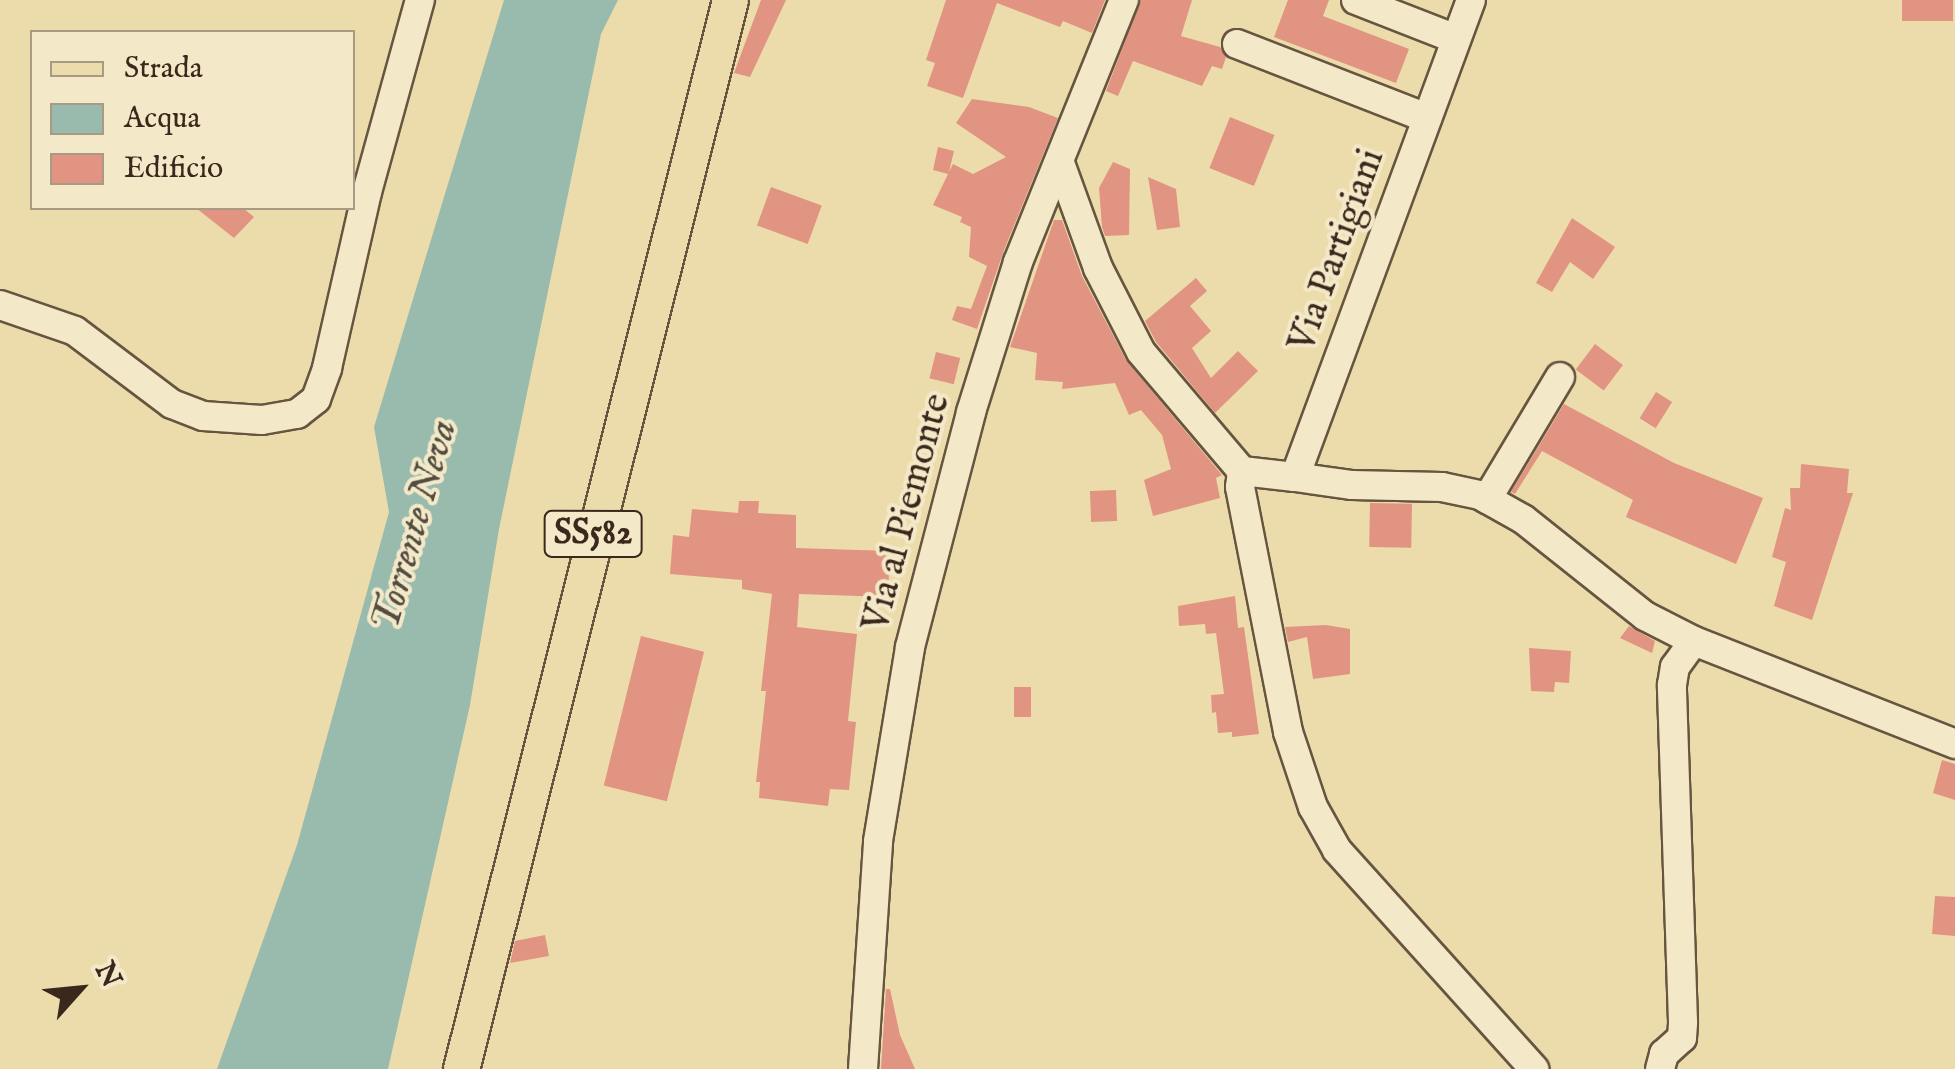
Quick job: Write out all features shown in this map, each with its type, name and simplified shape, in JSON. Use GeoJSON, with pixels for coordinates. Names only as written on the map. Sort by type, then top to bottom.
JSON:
{"type":"FeatureCollection","features":[{"type":"Feature","properties":{"kind":"main road","name":"SS582"},"geometry":{"type":"LineString","coordinates":[[462,1069],[730,0]]}},
{"type":"Feature","properties":{"kind":"street"},"geometry":{"type":"LineString","coordinates":[[0,305],[75,331],[172,404],[187,410],[230,420],[297,414],[316,399],[327,368],[367,192],[420,0]]}},
{"type":"Feature","properties":{"kind":"street","name":"Via al Piemonte"},"geometry":{"type":"LineString","coordinates":[[863,1069],[878,841],[910,647],[971,412],[1018,262],[1124,0]]}},
{"type":"Feature","properties":{"kind":"street"},"geometry":{"type":"LineString","coordinates":[[1356,0],[1456,39]]}},
{"type":"Feature","properties":{"kind":"street","name":"Via Partigiani"},"geometry":{"type":"LineString","coordinates":[[1295,477],[1471,0]]}},
{"type":"Feature","properties":{"kind":"street"},"geometry":{"type":"LineString","coordinates":[[1237,44],[1427,118]]}},
{"type":"Feature","properties":{"kind":"street"},"geometry":{"type":"LineString","coordinates":[[1060,164],[1098,268],[1141,352],[1242,471],[1352,485],[1442,487],[1486,498],[1522,519],[1645,616],[1694,640],[1955,744]]}},
{"type":"Feature","properties":{"kind":"street"},"geometry":{"type":"LineString","coordinates":[[1486,498],[1560,377]]}},
{"type":"Feature","properties":{"kind":"street"},"geometry":{"type":"LineString","coordinates":[[1242,471],[1240,488],[1288,732],[1313,807],[1336,850],[1534,1069]]}},
{"type":"Feature","properties":{"kind":"street"},"geometry":{"type":"LineString","coordinates":[[1660,1069],[1664,1054],[1682,1038],[1672,685],[1676,666],[1694,640]]}},
{"type":"Feature","properties":{"kind":"water","name":"Torrente Neva"},"geometry":{"type":"Polygon","coordinates":[[[504,0],[618,0],[601,34],[499,529],[470,705],[388,1069],[217,1069],[297,845],[389,512],[374,427],[504,0]]]}},
{"type":"Feature","properties":{"kind":"building"},"geometry":{"type":"Polygon","coordinates":[[[761,0],[786,0],[750,77],[734,73],[761,0]]]}},
{"type":"Feature","properties":{"kind":"building"},"geometry":{"type":"Polygon","coordinates":[[[946,0],[1105,0],[1092,33],[1063,21],[1060,27],[997,3],[963,98],[927,86],[935,63],[926,60],[946,0]]]}},
{"type":"Feature","properties":{"kind":"building"},"geometry":{"type":"Polygon","coordinates":[[[1141,0],[1192,0],[1181,36],[1220,47],[1226,57],[1222,69],[1212,66],[1202,86],[1133,61],[1118,96],[1106,91],[1141,0]]]}},
{"type":"Feature","properties":{"kind":"building"},"geometry":{"type":"Polygon","coordinates":[[[1288,0],[1329,0],[1323,16],[1409,49],[1396,83],[1274,37],[1288,0]]]}},
{"type":"Feature","properties":{"kind":"building"},"geometry":{"type":"Polygon","coordinates":[[[1902,0],[1953,0],[1953,21],[1902,21],[1902,0]]]}},
{"type":"Feature","properties":{"kind":"building"},"geometry":{"type":"Polygon","coordinates":[[[972,99],[1029,107],[1058,118],[1004,250],[977,329],[952,320],[957,306],[971,309],[987,266],[969,257],[971,227],[960,222],[962,217],[933,205],[948,174],[933,170],[938,147],[954,151],[949,172],[953,164],[973,174],[1006,157],[956,123],[972,99]]]}},
{"type":"Feature","properties":{"kind":"building"},"geometry":{"type":"Polygon","coordinates":[[[1230,117],[1275,135],[1254,186],[1209,168],[1230,117]]]}},
{"type":"Feature","properties":{"kind":"building"},"geometry":{"type":"Polygon","coordinates":[[[1113,162],[1130,169],[1129,235],[1105,236],[1102,227],[1099,188],[1113,162]]]}},
{"type":"Feature","properties":{"kind":"building"},"geometry":{"type":"Polygon","coordinates":[[[1148,177],[1176,189],[1180,227],[1157,230],[1148,177]]]}},
{"type":"Feature","properties":{"kind":"building"},"geometry":{"type":"Polygon","coordinates":[[[771,187],[822,205],[808,244],[757,226],[771,187]]]}},
{"type":"Feature","properties":{"kind":"building"},"geometry":{"type":"Polygon","coordinates":[[[199,210],[245,210],[254,217],[234,238],[199,210]]]}},
{"type":"Feature","properties":{"kind":"building"},"geometry":{"type":"Polygon","coordinates":[[[1572,218],[1615,247],[1593,279],[1570,262],[1552,292],[1536,283],[1572,218]]]}},
{"type":"Feature","properties":{"kind":"building"},"geometry":{"type":"Polygon","coordinates":[[[1054,220],[1062,220],[1082,276],[1126,360],[1222,475],[1216,478],[1220,498],[1153,516],[1144,480],[1171,469],[1162,435],[1141,410],[1129,415],[1115,383],[1062,389],[1063,382],[1035,380],[1037,353],[1010,347],[1054,220]]]}},
{"type":"Feature","properties":{"kind":"building"},"geometry":{"type":"Polygon","coordinates":[[[1196,278],[1207,291],[1190,306],[1211,331],[1192,348],[1211,378],[1238,351],[1258,371],[1215,413],[1156,342],[1145,321],[1196,278]]]}},
{"type":"Feature","properties":{"kind":"building"},"geometry":{"type":"Polygon","coordinates":[[[1595,344],[1623,365],[1604,391],[1576,370],[1595,344]]]}},
{"type":"Feature","properties":{"kind":"building"},"geometry":{"type":"Polygon","coordinates":[[[936,352],[960,358],[954,384],[929,378],[936,352]]]}},
{"type":"Feature","properties":{"kind":"building"},"geometry":{"type":"Polygon","coordinates":[[[1656,392],[1672,402],[1656,428],[1640,418],[1656,392]]]}},
{"type":"Feature","properties":{"kind":"building"},"geometry":{"type":"Polygon","coordinates":[[[1564,404],[1674,463],[1763,498],[1736,564],[1626,517],[1633,500],[1542,451],[1515,494],[1511,492],[1564,404]]]}},
{"type":"Feature","properties":{"kind":"building"},"geometry":{"type":"Polygon","coordinates":[[[1801,464],[1849,469],[1847,493],[1853,493],[1812,620],[1774,606],[1786,562],[1772,557],[1785,508],[1791,510],[1790,488],[1800,488],[1801,464]]]}},
{"type":"Feature","properties":{"kind":"building"},"geometry":{"type":"Polygon","coordinates":[[[1116,490],[1117,521],[1091,522],[1090,491],[1116,490]]]}},
{"type":"Feature","properties":{"kind":"building"},"geometry":{"type":"Polygon","coordinates":[[[739,501],[759,501],[758,513],[796,515],[796,548],[890,551],[888,597],[799,594],[797,627],[857,634],[848,721],[856,722],[849,790],[830,789],[828,806],[759,798],[760,782],[756,782],[766,691],[761,691],[772,594],[742,589],[742,580],[670,574],[673,535],[689,537],[692,509],[738,513],[739,501]]]}},
{"type":"Feature","properties":{"kind":"building"},"geometry":{"type":"Polygon","coordinates":[[[1370,503],[1412,504],[1411,548],[1369,547],[1370,503]]]}},
{"type":"Feature","properties":{"kind":"building"},"geometry":{"type":"Polygon","coordinates":[[[1235,596],[1238,628],[1244,627],[1259,734],[1232,737],[1232,732],[1218,733],[1216,712],[1212,713],[1211,695],[1224,694],[1216,633],[1206,634],[1205,624],[1179,626],[1178,606],[1235,596]]]}},
{"type":"Feature","properties":{"kind":"building"},"geometry":{"type":"Polygon","coordinates":[[[1326,625],[1350,629],[1350,674],[1313,679],[1307,637],[1288,642],[1285,627],[1326,625]]]}},
{"type":"Feature","properties":{"kind":"building"},"geometry":{"type":"Polygon","coordinates":[[[1629,626],[1655,641],[1652,653],[1620,638],[1629,626]]]}},
{"type":"Feature","properties":{"kind":"building"},"geometry":{"type":"Polygon","coordinates":[[[641,636],[704,652],[667,801],[604,785],[641,636]]]}},
{"type":"Feature","properties":{"kind":"building"},"geometry":{"type":"Polygon","coordinates":[[[1529,648],[1571,651],[1569,683],[1555,682],[1554,692],[1531,691],[1529,648]]]}},
{"type":"Feature","properties":{"kind":"building"},"geometry":{"type":"Polygon","coordinates":[[[1014,687],[1031,687],[1031,717],[1014,717],[1014,687]]]}},
{"type":"Feature","properties":{"kind":"building"},"geometry":{"type":"Polygon","coordinates":[[[1942,760],[1955,764],[1955,800],[1933,793],[1942,760]]]}},
{"type":"Feature","properties":{"kind":"building"},"geometry":{"type":"Polygon","coordinates":[[[1935,896],[1955,897],[1955,936],[1932,934],[1935,896]]]}},
{"type":"Feature","properties":{"kind":"building"},"geometry":{"type":"Polygon","coordinates":[[[545,935],[549,956],[510,963],[515,941],[545,935]]]}},
{"type":"Feature","properties":{"kind":"building"},"geometry":{"type":"Polygon","coordinates":[[[886,989],[890,989],[900,1035],[915,1069],[881,1069],[886,989]]]}}]}
